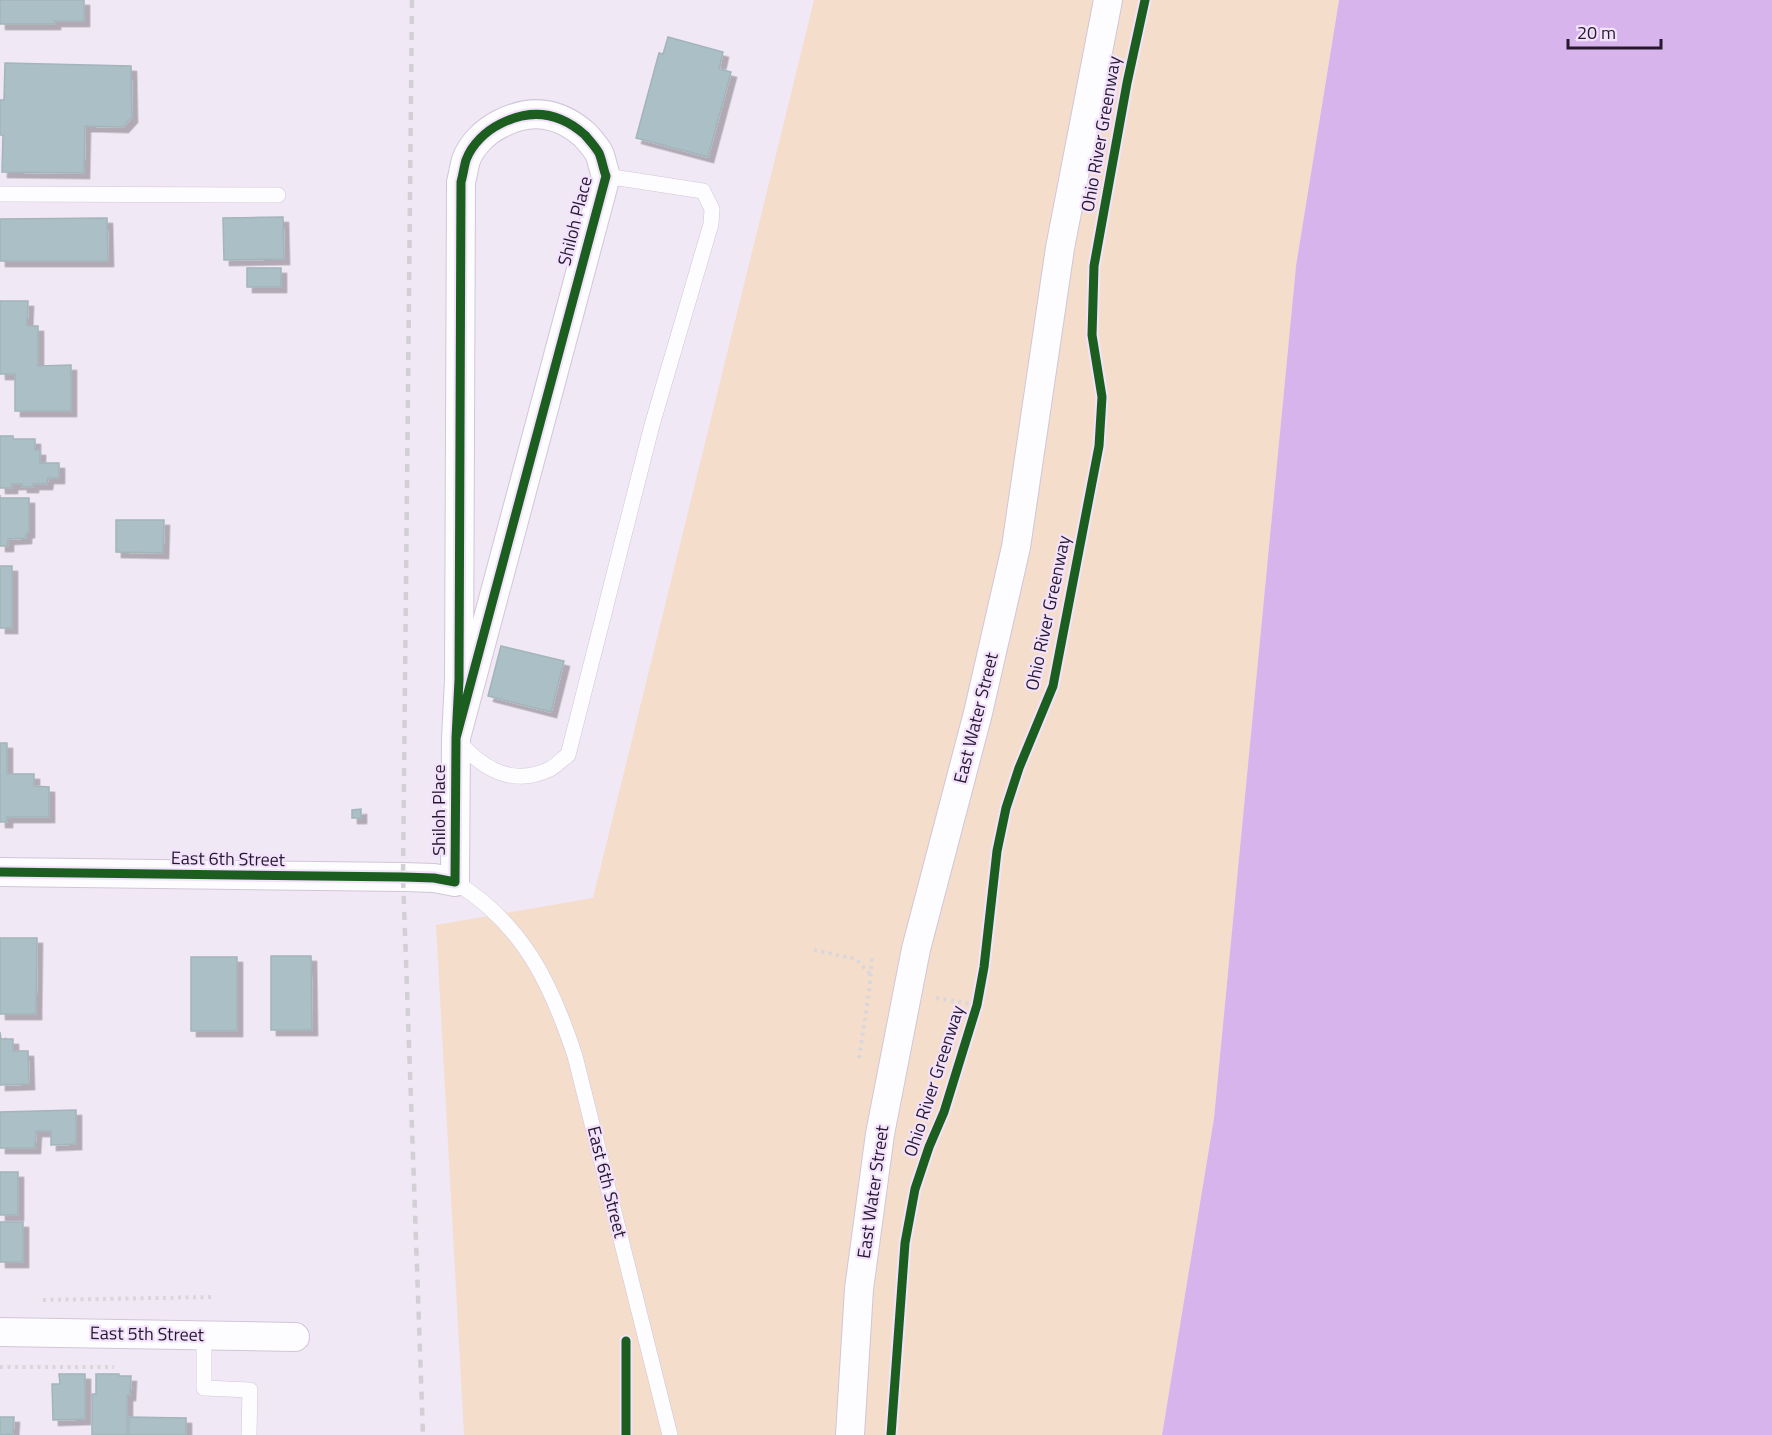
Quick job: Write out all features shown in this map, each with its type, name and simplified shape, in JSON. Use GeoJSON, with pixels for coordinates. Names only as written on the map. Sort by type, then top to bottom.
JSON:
{"type":"FeatureCollection","features":[{"type":"Feature","properties":{"kind":"street","name":"East Water Street"},"geometry":{"type":"LineString","coordinates":[[850,1435],[859,1289],[880,1134],[916,949],[978,713],[1016,547],[1060,248],[1108,0]]}},
{"type":"Feature","properties":{"kind":"street","name":"Shiloh Place"},"geometry":{"type":"LineString","coordinates":[[455,882],[456,738],[459,680],[461,182],[466,159],[487,130],[515,116],[538,114],[553,116],[574,125],[592,142],[599,154],[606,176],[456,738]]}},
{"type":"Feature","properties":{"kind":"street","name":"East 6th Street"},"geometry":{"type":"LineString","coordinates":[[0,872],[403,877],[434,878],[455,882]]}},
{"type":"Feature","properties":{"kind":"street","name":"East 5th Street"},"geometry":{"type":"LineString","coordinates":[[0,1332],[295,1336]]}},
{"type":"Feature","properties":{"kind":"lane"},"geometry":{"type":"LineString","coordinates":[[456,738],[471,755],[488,767],[508,776],[530,776],[551,769],[568,755],[652,425],[711,224],[712,209],[703,191],[606,176]]}},
{"type":"Feature","properties":{"kind":"lane"},"geometry":{"type":"LineString","coordinates":[[0,194],[278,195]]}},
{"type":"Feature","properties":{"kind":"lane","name":"East 6th Street"},"geometry":{"type":"LineString","coordinates":[[455,882],[469,891],[522,942],[542,974],[564,1022],[575,1056],[670,1435]]}},
{"type":"Feature","properties":{"kind":"lane"},"geometry":{"type":"LineString","coordinates":[[204,1334],[204,1388],[250,1390],[249,1435]]}},
{"type":"Feature","properties":{"kind":"path"},"geometry":{"type":"LineString","coordinates":[[814,950],[856,959],[870,974]]}},
{"type":"Feature","properties":{"kind":"path"},"geometry":{"type":"LineString","coordinates":[[859,1058],[872,958]]}},
{"type":"Feature","properties":{"kind":"path"},"geometry":{"type":"LineString","coordinates":[[933,997],[978,1000]]}},
{"type":"Feature","properties":{"kind":"path"},"geometry":{"type":"LineString","coordinates":[[34,1300],[213,1297]]}},
{"type":"Feature","properties":{"kind":"shaded area"},"geometry":{"type":"Polygon","coordinates":[[[814,0],[1339,0],[1296,266],[1214,1118],[1162,1435],[464,1435],[436,925],[593,898],[814,0]]]}},
{"type":"Feature","properties":{"kind":"shaded area"},"geometry":{"type":"Polygon","coordinates":[[[1339,0],[1772,0],[1772,1435],[1162,1435],[1214,1118],[1296,266],[1339,0]]]}},
{"type":"Feature","properties":{"kind":"building"},"geometry":{"type":"Polygon","coordinates":[[[0,0],[84,0],[84,21],[55,21],[55,24],[0,24],[0,0]]]}},
{"type":"Feature","properties":{"kind":"building"},"geometry":{"type":"Polygon","coordinates":[[[668,37],[723,52],[719,69],[731,72],[708,157],[636,138],[659,53],[663,54],[668,37]]]}},
{"type":"Feature","properties":{"kind":"building"},"geometry":{"type":"Polygon","coordinates":[[[5,63],[131,66],[132,117],[123,127],[85,126],[84,173],[2,172],[3,135],[0,135],[0,100],[4,100],[5,63]]]}},
{"type":"Feature","properties":{"kind":"building"},"geometry":{"type":"Polygon","coordinates":[[[283,217],[284,259],[224,260],[223,218],[283,217]]]}},
{"type":"Feature","properties":{"kind":"building"},"geometry":{"type":"Polygon","coordinates":[[[107,218],[108,261],[0,261],[0,219],[107,218]]]}},
{"type":"Feature","properties":{"kind":"building"},"geometry":{"type":"Polygon","coordinates":[[[247,268],[281,268],[281,287],[247,287],[247,268]]]}},
{"type":"Feature","properties":{"kind":"building"},"geometry":{"type":"Polygon","coordinates":[[[0,301],[28,301],[27,326],[38,326],[38,366],[71,365],[71,411],[15,411],[15,374],[0,374],[0,301]]]}},
{"type":"Feature","properties":{"kind":"building"},"geometry":{"type":"Polygon","coordinates":[[[0,436],[13,436],[13,439],[35,439],[35,450],[40,450],[40,463],[59,463],[59,478],[48,478],[47,484],[33,484],[33,487],[12,484],[12,488],[0,488],[0,436]]]}},
{"type":"Feature","properties":{"kind":"building"},"geometry":{"type":"Polygon","coordinates":[[[0,498],[29,498],[29,532],[26,533],[26,538],[8,539],[8,546],[0,546],[0,498]]]}},
{"type":"Feature","properties":{"kind":"building"},"geometry":{"type":"Polygon","coordinates":[[[116,520],[164,520],[163,553],[116,552],[116,520]]]}},
{"type":"Feature","properties":{"kind":"building"},"geometry":{"type":"Polygon","coordinates":[[[0,566],[12,566],[12,628],[0,628],[0,566]]]}},
{"type":"Feature","properties":{"kind":"building"},"geometry":{"type":"Polygon","coordinates":[[[501,646],[564,661],[551,712],[488,696],[501,646]]]}},
{"type":"Feature","properties":{"kind":"building"},"geometry":{"type":"Polygon","coordinates":[[[0,743],[7,743],[7,774],[34,774],[34,786],[49,787],[49,817],[7,817],[7,822],[0,822],[0,743]]]}},
{"type":"Feature","properties":{"kind":"building"},"geometry":{"type":"Polygon","coordinates":[[[361,809],[361,818],[352,818],[352,810],[361,809]]]}},
{"type":"Feature","properties":{"kind":"building"},"geometry":{"type":"Polygon","coordinates":[[[0,938],[37,938],[36,1014],[0,1014],[0,938]]]}},
{"type":"Feature","properties":{"kind":"building"},"geometry":{"type":"Polygon","coordinates":[[[271,956],[311,956],[312,1030],[271,1030],[271,956]]]}},
{"type":"Feature","properties":{"kind":"building"},"geometry":{"type":"Polygon","coordinates":[[[191,957],[237,957],[237,1031],[191,1031],[191,957]]]}},
{"type":"Feature","properties":{"kind":"building"},"geometry":{"type":"Polygon","coordinates":[[[0,1032],[1,1039],[13,1039],[13,1051],[28,1051],[29,1084],[0,1085],[0,1032]]]}},
{"type":"Feature","properties":{"kind":"building"},"geometry":{"type":"Polygon","coordinates":[[[76,1110],[76,1144],[51,1145],[51,1131],[36,1131],[35,1148],[0,1148],[0,1112],[76,1110]]]}},
{"type":"Feature","properties":{"kind":"building"},"geometry":{"type":"Polygon","coordinates":[[[0,1172],[18,1172],[18,1215],[0,1215],[0,1172]]]}},
{"type":"Feature","properties":{"kind":"building"},"geometry":{"type":"Polygon","coordinates":[[[0,1222],[23,1222],[23,1262],[0,1262],[0,1222]]]}},
{"type":"Feature","properties":{"kind":"building"},"geometry":{"type":"Polygon","coordinates":[[[59,1374],[85,1374],[85,1419],[53,1420],[52,1384],[60,1384],[59,1374]]]}},
{"type":"Feature","properties":{"kind":"building"},"geometry":{"type":"Polygon","coordinates":[[[96,1374],[131,1376],[130,1395],[127,1395],[127,1435],[92,1435],[92,1394],[96,1394],[96,1374]]]}},
{"type":"Feature","properties":{"kind":"building"},"geometry":{"type":"Polygon","coordinates":[[[0,1417],[14,1417],[13,1434],[0,1435],[0,1417]]]}},
{"type":"Feature","properties":{"kind":"building"},"geometry":{"type":"Polygon","coordinates":[[[129,1417],[186,1418],[186,1435],[129,1435],[129,1417]]]}},
{"type":"Feature","properties":{"kind":"railway"},"geometry":{"type":"LineString","coordinates":[[412,0],[403,877],[423,1435]]}},
{"type":"Feature","properties":{"kind":"cycle path","name":"Ohio River Greenway"},"geometry":{"type":"LineString","coordinates":[[891,1435],[905,1243],[915,1189],[944,1112],[977,1005],[984,967],[997,851],[1006,808],[1019,768],[1053,686],[1099,446],[1102,397],[1092,335],[1094,266],[1127,83],[1145,0]]}},
{"type":"Feature","properties":{"kind":"cycle path"},"geometry":{"type":"LineString","coordinates":[[0,872],[403,877],[434,878],[455,882],[456,738],[459,680],[461,182],[466,160],[476,143],[485,134],[511,119],[534,114],[544,115],[565,121],[585,135],[599,153],[606,176],[456,738]]}},
{"type":"Feature","properties":{"kind":"cycle path"},"geometry":{"type":"LineString","coordinates":[[626,1341],[626,1435]]}}]}
